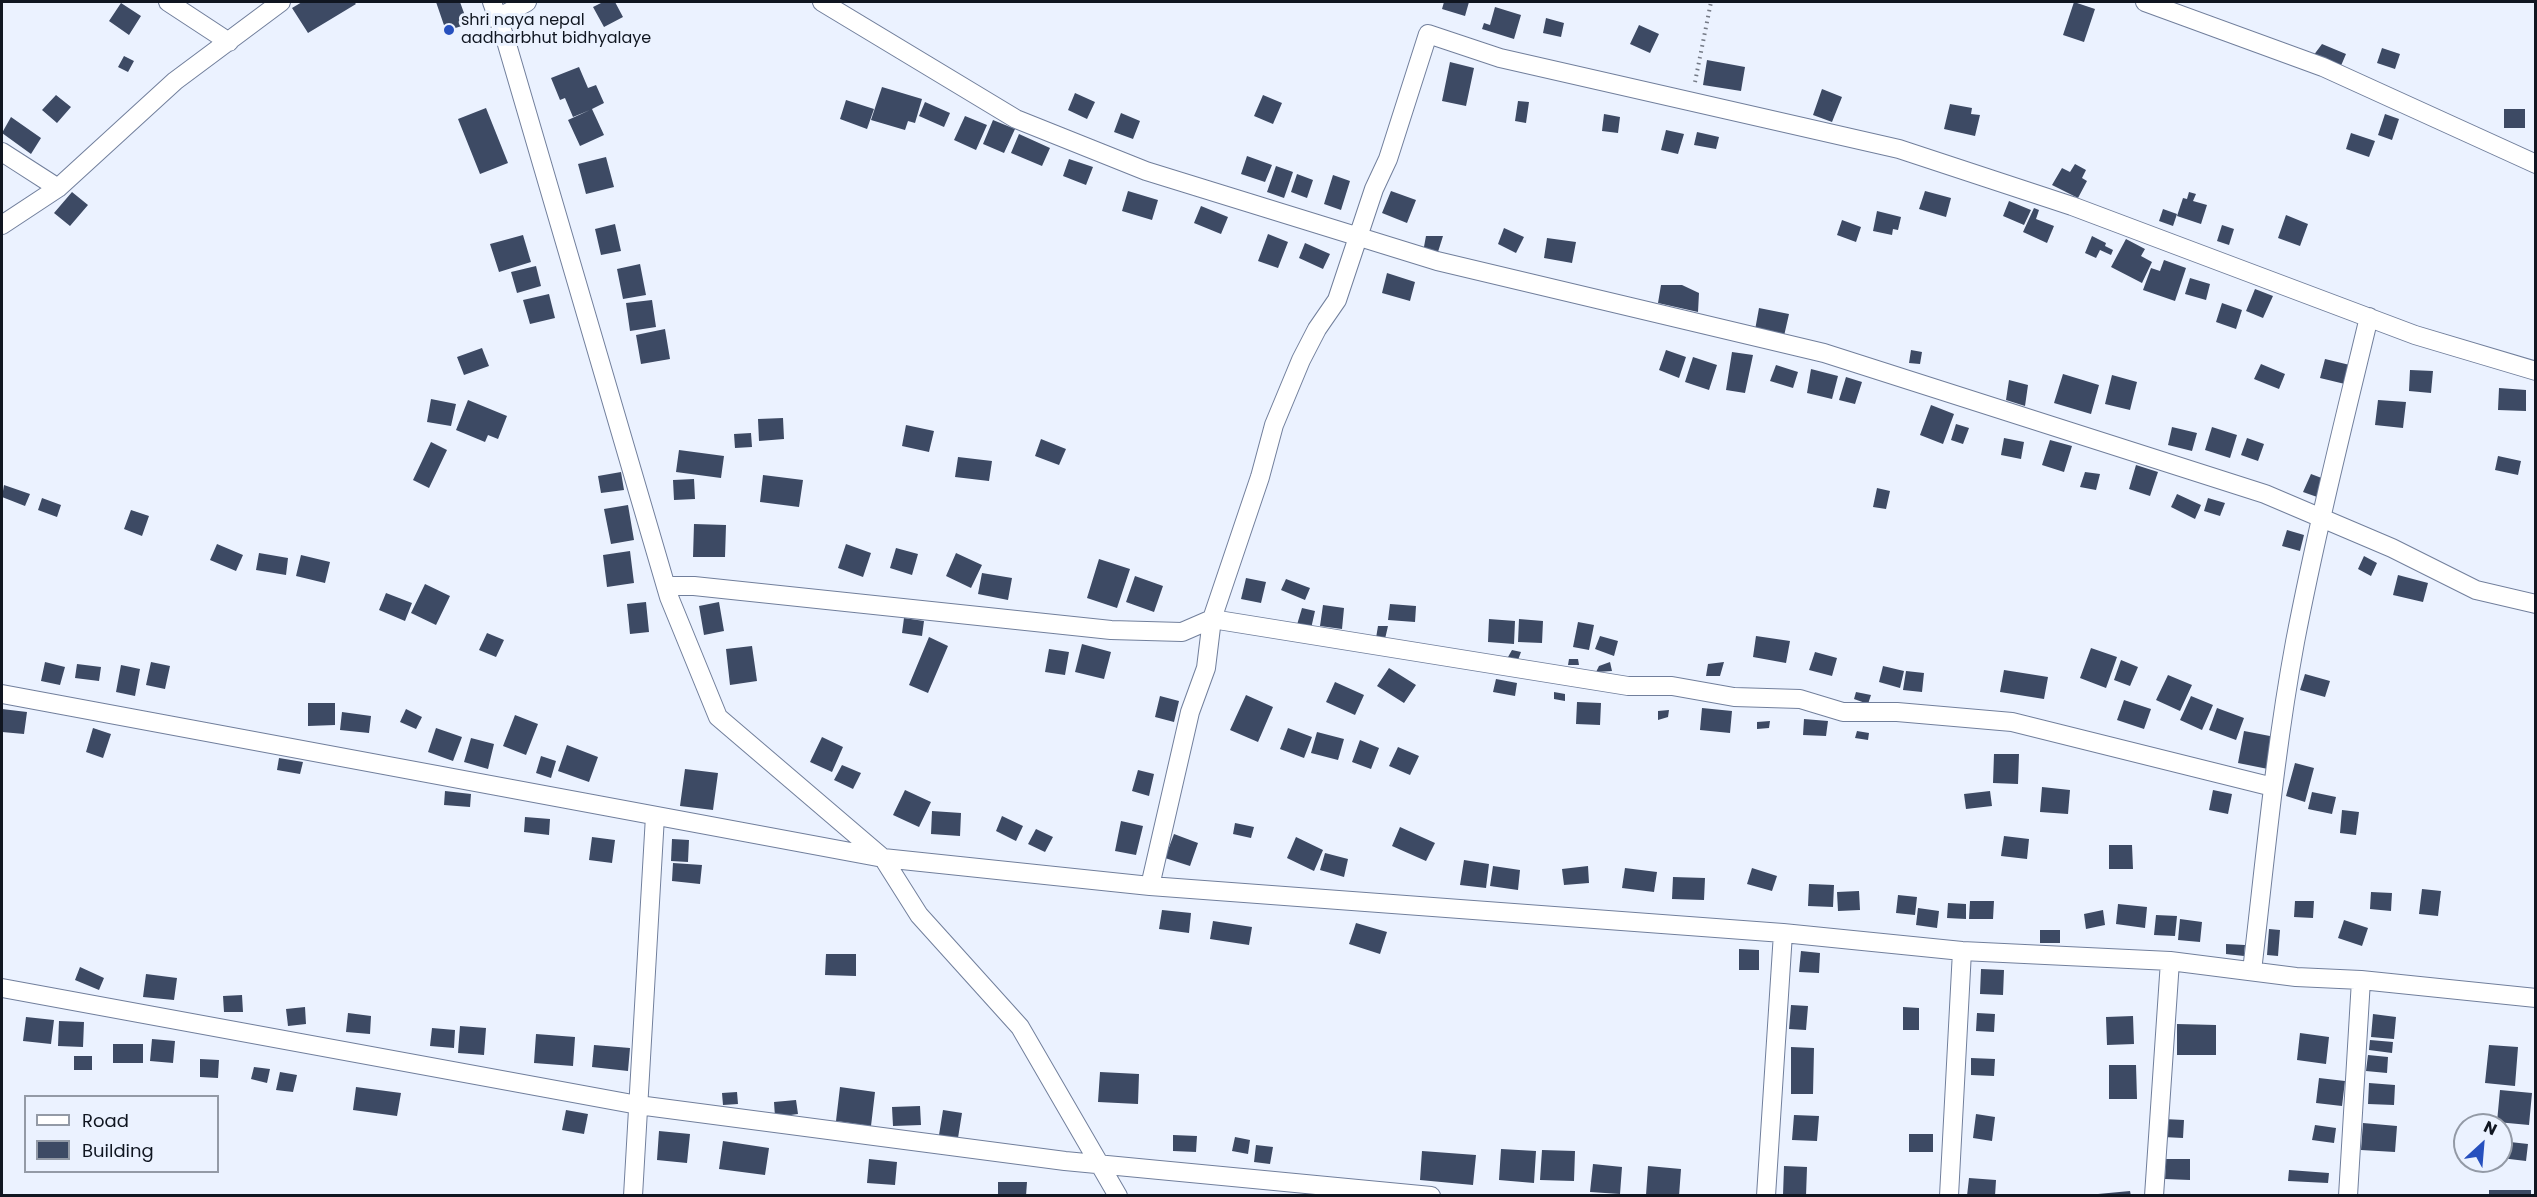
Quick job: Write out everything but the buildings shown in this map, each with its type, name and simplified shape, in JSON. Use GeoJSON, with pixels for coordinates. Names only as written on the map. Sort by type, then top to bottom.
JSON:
{"type":"FeatureCollection","features":[{"type":"Feature","properties":{"kind":"street"},"geometry":{"type":"LineString","coordinates":[[168,2],[229,42]]}},
{"type":"Feature","properties":{"kind":"street"},"geometry":{"type":"LineString","coordinates":[[2,225],[58,188],[175,81],[281,2]]}},
{"type":"Feature","properties":{"kind":"street"},"geometry":{"type":"LineString","coordinates":[[527,2],[495,10],[666,586],[718,717],[883,858],[919,915],[1020,1027],[1118,1196]]}},
{"type":"Feature","properties":{"kind":"street"},"geometry":{"type":"LineString","coordinates":[[822,2],[1016,119],[1146,171],[1437,261],[1824,353],[2265,494],[2392,548],[2476,590],[2535,603]]}},
{"type":"Feature","properties":{"kind":"street"},"geometry":{"type":"LineString","coordinates":[[2145,2],[2323,67],[2535,164]]}},
{"type":"Feature","properties":{"kind":"street"},"geometry":{"type":"LineString","coordinates":[[1150,886],[1190,712],[1206,668],[1212,620],[1260,477],[1274,425],[1301,360],[1317,329],[1337,300],[1374,189],[1388,159],[1428,34],[1500,58],[1691,104],[1899,149],[2072,206],[2368,317],[2535,371]]}},
{"type":"Feature","properties":{"kind":"street"},"geometry":{"type":"LineString","coordinates":[[2,152],[58,188]]}},
{"type":"Feature","properties":{"kind":"street"},"geometry":{"type":"LineString","coordinates":[[2252,971],[2273,787],[2295,643],[2321,518],[2368,317]]}},
{"type":"Feature","properties":{"kind":"street"},"geometry":{"type":"LineString","coordinates":[[666,586],[694,586],[1111,630],[1182,632],[1212,620],[1628,686],[1672,686],[1734,698],[1800,699],[1843,712],[1897,712],[2012,722],[2273,787]]}},
{"type":"Feature","properties":{"kind":"street"},"geometry":{"type":"LineString","coordinates":[[2,694],[883,858],[1150,886],[1783,933],[1962,951],[2170,961],[2535,998]]}},
{"type":"Feature","properties":{"kind":"street"},"geometry":{"type":"LineString","coordinates":[[633,1196],[655,816]]}},
{"type":"Feature","properties":{"kind":"street"},"geometry":{"type":"LineString","coordinates":[[1766,1196],[1783,933]]}},
{"type":"Feature","properties":{"kind":"street"},"geometry":{"type":"LineString","coordinates":[[1949,1196],[1962,951]]}},
{"type":"Feature","properties":{"kind":"street"},"geometry":{"type":"LineString","coordinates":[[2154,1196],[2170,961]]}},
{"type":"Feature","properties":{"kind":"street"},"geometry":{"type":"LineString","coordinates":[[2348,1196],[2361,980]]}},
{"type":"Feature","properties":{"kind":"street"},"geometry":{"type":"LineString","coordinates":[[2,988],[638,1105],[1102,1165],[1431,1196]]}},
{"type":"Feature","properties":{"kind":"path"},"geometry":{"type":"LineString","coordinates":[[1691,104],[1711,2]]}},
{"type":"Feature","properties":{"kind":"place","name":"shri naya nepal aadharbhut bidhyalaye"},"geometry":{"type":"Point","coordinates":[449,30]}}]}
